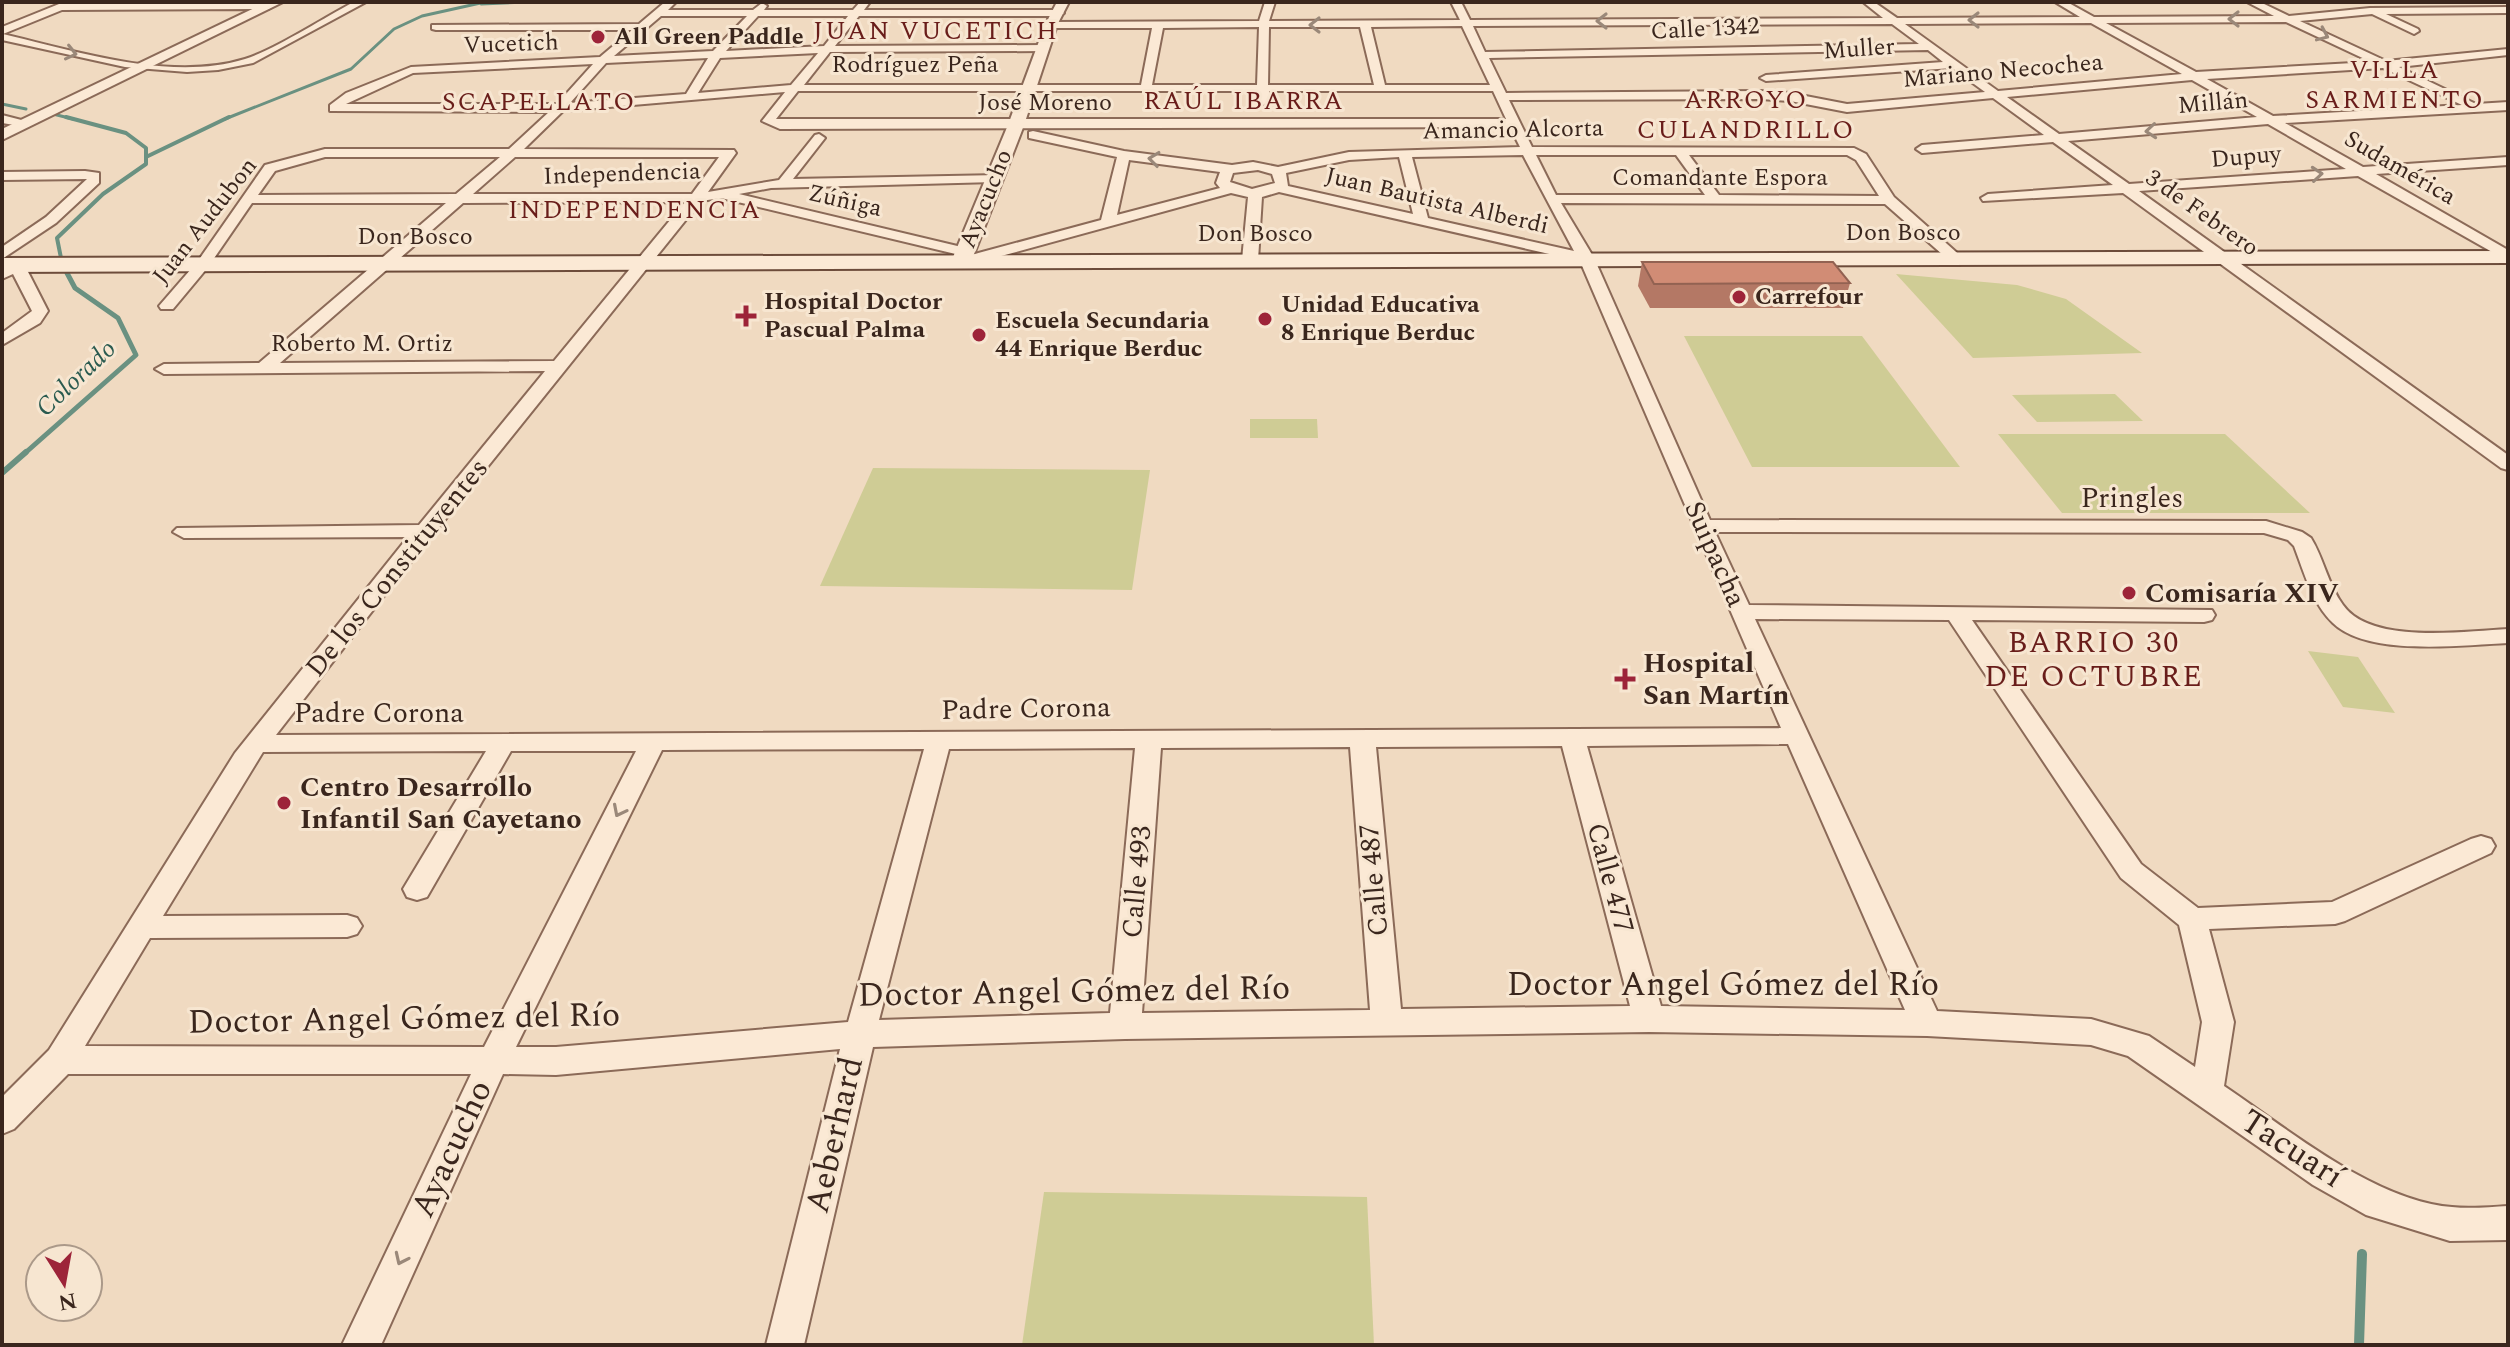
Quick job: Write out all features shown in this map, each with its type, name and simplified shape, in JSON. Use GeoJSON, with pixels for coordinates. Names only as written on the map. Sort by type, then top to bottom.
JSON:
{"type":"FeatureCollection","features":[{"type":"Feature","properties":{"kind":"main road","name":"Don Bosco"},"geometry":{"type":"LineString","coordinates":[[6,265],[963,257],[1250,260],[2508,257]]}},
{"type":"Feature","properties":{"kind":"street"},"geometry":{"type":"LineString","coordinates":[[2,31],[73,2]]}},
{"type":"Feature","properties":{"kind":"street"},"geometry":{"type":"LineString","coordinates":[[2,37],[141,68],[232,65],[249,61],[361,2]]}},
{"type":"Feature","properties":{"kind":"street"},"geometry":{"type":"LineString","coordinates":[[264,368],[512,153],[560,108],[601,62],[671,2]]}},
{"type":"Feature","properties":{"kind":"street"},"geometry":{"type":"LineString","coordinates":[[690,96],[716,55],[766,2]]}},
{"type":"Feature","properties":{"kind":"street"},"geometry":{"type":"LineString","coordinates":[[795,88],[865,2]]}},
{"type":"Feature","properties":{"kind":"street"},"geometry":{"type":"LineString","coordinates":[[1231,189],[1223,181],[1224,173],[1251,154],[1263,87],[1265,25],[1270,2]]}},
{"type":"Feature","properties":{"kind":"street","name":"Suipacha"},"geometry":{"type":"LineString","coordinates":[[1456,2],[1551,199],[1586,258],[1702,526],[1927,1023]]}},
{"type":"Feature","properties":{"kind":"street","name":"3 de Febrero"},"geometry":{"type":"LineString","coordinates":[[1868,2],[2508,464]]}},
{"type":"Feature","properties":{"kind":"street","name":"Sudamérica"},"geometry":{"type":"LineString","coordinates":[[2060,2],[2508,257]]}},
{"type":"Feature","properties":{"kind":"street"},"geometry":{"type":"LineString","coordinates":[[2252,2],[2497,117]]}},
{"type":"Feature","properties":{"kind":"street"},"geometry":{"type":"LineString","coordinates":[[60,7],[272,4]]}},
{"type":"Feature","properties":{"kind":"street"},"geometry":{"type":"LineString","coordinates":[[2,135],[272,4]]}},
{"type":"Feature","properties":{"kind":"street"},"geometry":{"type":"LineString","coordinates":[[658,13],[1057,13],[1158,25],[1265,25],[2287,19],[2370,11],[2508,10]]}},
{"type":"Feature","properties":{"kind":"street"},"geometry":{"type":"LineString","coordinates":[[2370,11],[2414,31]]}},
{"type":"Feature","properties":{"kind":"street","name":"Ayacucho"},"geometry":{"type":"LineString","coordinates":[[963,257],[1057,13]]}},
{"type":"Feature","properties":{"kind":"street"},"geometry":{"type":"LineString","coordinates":[[1365,24],[1380,87]]}},
{"type":"Feature","properties":{"kind":"street"},"geometry":{"type":"LineString","coordinates":[[1146,87],[1158,25]]}},
{"type":"Feature","properties":{"kind":"street"},"geometry":{"type":"LineString","coordinates":[[436,27],[642,27]]}},
{"type":"Feature","properties":{"kind":"street","name":"Calle 1342"},"geometry":{"type":"LineString","coordinates":[[1481,55],[1681,54],[1730,48],[1930,47]]}},
{"type":"Feature","properties":{"kind":"street","name":"Vucetich"},"geometry":{"type":"LineString","coordinates":[[334,108],[350,96],[411,70],[826,49],[1044,48]]}},
{"type":"Feature","properties":{"kind":"street","name":"Mariano Necochea"},"geometry":{"type":"LineString","coordinates":[[1499,92],[1760,95],[1790,97],[1847,108],[2194,76],[2388,65],[2508,52]]}},
{"type":"Feature","properties":{"kind":"street","name":"Muller"},"geometry":{"type":"LineString","coordinates":[[1766,78],[1956,64]]}},
{"type":"Feature","properties":{"kind":"street","name":"Rodríguez Peña"},"geometry":{"type":"LineString","coordinates":[[334,108],[560,108],[795,88],[1380,87],[1499,92]]}},
{"type":"Feature","properties":{"kind":"street","name":"José Moreno"},"geometry":{"type":"LineString","coordinates":[[795,88],[768,121],[780,125],[1514,123]]}},
{"type":"Feature","properties":{"kind":"street","name":"Millán"},"geometry":{"type":"LineString","coordinates":[[1922,149],[2270,120],[2508,106]]}},
{"type":"Feature","properties":{"kind":"street"},"geometry":{"type":"LineString","coordinates":[[2,119],[27,123]]}},
{"type":"Feature","properties":{"kind":"street"},"geometry":{"type":"LineString","coordinates":[[1016,125],[1022,132],[1124,155],[1231,169]]}},
{"type":"Feature","properties":{"kind":"street"},"geometry":{"type":"LineString","coordinates":[[783,183],[819,138]]}},
{"type":"Feature","properties":{"kind":"street"},"geometry":{"type":"LineString","coordinates":[[1680,151],[1716,201]]}},
{"type":"Feature","properties":{"kind":"street","name":"Amancio Alcorta"},"geometry":{"type":"LineString","coordinates":[[1277,171],[1349,156],[1405,154],[1849,151],[1861,157],[1889,200]]}},
{"type":"Feature","properties":{"kind":"street","name":"Juan Audubon"},"geometry":{"type":"LineString","coordinates":[[167,306],[203,264],[270,168],[325,153],[729,153]]}},
{"type":"Feature","properties":{"kind":"street","name":"De los Constituyentes"},"geometry":{"type":"LineString","coordinates":[[2,1119],[60,1060],[244,759],[729,153]]}},
{"type":"Feature","properties":{"kind":"street"},"geometry":{"type":"LineString","coordinates":[[963,257],[1231,189],[1255,193],[1279,188],[1283,182],[1277,171],[1251,154]]}},
{"type":"Feature","properties":{"kind":"street"},"geometry":{"type":"LineString","coordinates":[[1405,154],[1421,219]]}},
{"type":"Feature","properties":{"kind":"street"},"geometry":{"type":"LineString","coordinates":[[1108,222],[1124,155]]}},
{"type":"Feature","properties":{"kind":"street","name":"Dupuy"},"geometry":{"type":"LineString","coordinates":[[1988,198],[2508,161]]}},
{"type":"Feature","properties":{"kind":"street"},"geometry":{"type":"LineString","coordinates":[[2,176],[94,176],[6,265],[40,311],[34,319],[2,340]]}},
{"type":"Feature","properties":{"kind":"street","name":"Independencia"},"geometry":{"type":"LineString","coordinates":[[250,199],[696,198],[783,183],[995,178]]}},
{"type":"Feature","properties":{"kind":"street","name":"Juan Bautista Alberdi"},"geometry":{"type":"LineString","coordinates":[[1279,188],[1586,258]]}},
{"type":"Feature","properties":{"kind":"street","name":"Zúñiga"},"geometry":{"type":"LineString","coordinates":[[714,193],[963,257]]}},
{"type":"Feature","properties":{"kind":"street"},"geometry":{"type":"LineString","coordinates":[[1250,260],[1255,193]]}},
{"type":"Feature","properties":{"kind":"street","name":"Comandante Espora"},"geometry":{"type":"LineString","coordinates":[[1551,199],[1889,200]]}},
{"type":"Feature","properties":{"kind":"street"},"geometry":{"type":"LineString","coordinates":[[1889,200],[1956,259]]}},
{"type":"Feature","properties":{"kind":"street","name":"Roberto M. Ortiz"},"geometry":{"type":"LineString","coordinates":[[164,369],[561,366]]}},
{"type":"Feature","properties":{"kind":"street","name":"Pringles"},"geometry":{"type":"LineString","coordinates":[[1702,526],[2266,527],[2295,536],[2303,543],[2332,607],[2345,622],[2367,634],[2394,637],[2508,636]]}},
{"type":"Feature","properties":{"kind":"street"},"geometry":{"type":"LineString","coordinates":[[184,532],[426,531]]}},
{"type":"Feature","properties":{"kind":"street"},"geometry":{"type":"LineString","coordinates":[[1741,612],[2204,615]]}},
{"type":"Feature","properties":{"kind":"street"},"geometry":{"type":"LineString","coordinates":[[1956,613],[2131,871],[2192,919],[2218,1022],[2207,1093]]}},
{"type":"Feature","properties":{"kind":"street","name":"Padre Corona"},"geometry":{"type":"LineString","coordinates":[[256,744],[1797,736]]}},
{"type":"Feature","properties":{"kind":"street","name":"Calle 487"},"geometry":{"type":"LineString","coordinates":[[1362,737],[1387,1024]]}},
{"type":"Feature","properties":{"kind":"street","name":"Calle 477"},"geometry":{"type":"LineString","coordinates":[[1572,737],[1649,1019]]}},
{"type":"Feature","properties":{"kind":"street","name":"Calle 493"},"geometry":{"type":"LineString","coordinates":[[1125,1026],[1149,738]]}},
{"type":"Feature","properties":{"kind":"street","name":"Aeberhard"},"geometry":{"type":"LineString","coordinates":[[785,1345],[860,1034],[939,740]]}},
{"type":"Feature","properties":{"kind":"street","name":"Ayacucho"},"geometry":{"type":"LineString","coordinates":[[361,1345],[493,1062],[654,741]]}},
{"type":"Feature","properties":{"kind":"street"},"geometry":{"type":"LineString","coordinates":[[417,889],[504,742]]}},
{"type":"Feature","properties":{"kind":"street"},"geometry":{"type":"LineString","coordinates":[[2192,919],[2335,913],[2481,846]]}},
{"type":"Feature","properties":{"kind":"street"},"geometry":{"type":"LineString","coordinates":[[141,927],[347,926]]}},
{"type":"Feature","properties":{"kind":"street","name":"Doctor Angel Gómez del Río"},"geometry":{"type":"LineString","coordinates":[[60,1060],[556,1061],[860,1034],[1125,1026],[1649,1019],[1927,1023],[2091,1032]]}},
{"type":"Feature","properties":{"kind":"street","name":"Tacuarí"},"geometry":{"type":"LineString","coordinates":[[2091,1032],[2138,1045],[2325,1174],[2378,1204],[2450,1224],[2508,1223]]}},
{"type":"Feature","properties":{"kind":"shaded area"},"geometry":{"type":"Polygon","coordinates":[[[1896,274],[2017,285],[2066,299],[2142,353],[1973,358],[1896,274]]]}},
{"type":"Feature","properties":{"kind":"shaded area"},"geometry":{"type":"Polygon","coordinates":[[[1684,336],[1862,336],[1960,467],[1752,467],[1684,336]]]}},
{"type":"Feature","properties":{"kind":"shaded area"},"geometry":{"type":"Polygon","coordinates":[[[2115,394],[2143,421],[2037,422],[2012,395],[2115,394]]]}},
{"type":"Feature","properties":{"kind":"shaded area"},"geometry":{"type":"Polygon","coordinates":[[[1250,419],[1317,419],[1318,438],[1250,438],[1250,419]]]}},
{"type":"Feature","properties":{"kind":"shaded area"},"geometry":{"type":"Polygon","coordinates":[[[1998,434],[2225,434],[2310,513],[2062,513],[1998,434]]]}},
{"type":"Feature","properties":{"kind":"shaded area"},"geometry":{"type":"Polygon","coordinates":[[[873,468],[1150,470],[1132,590],[820,586],[873,468]]]}},
{"type":"Feature","properties":{"kind":"shaded area"},"geometry":{"type":"Polygon","coordinates":[[[2308,651],[2358,657],[2395,713],[2343,707],[2308,651]]]}},
{"type":"Feature","properties":{"kind":"shaded area"},"geometry":{"type":"Polygon","coordinates":[[[1044,1192],[1367,1197],[1374,1345],[1022,1345],[1044,1192]]]}},
{"type":"Feature","properties":{"kind":"building"},"geometry":{"type":"Polygon","coordinates":[[[1642,262],[1833,262],[1850,283],[1654,284],[1642,262]]]}},
{"type":"Feature","properties":{"kind":"waterway"},"geometry":{"type":"LineString","coordinates":[[225,119],[351,69],[394,29],[422,16],[485,2]]}},
{"type":"Feature","properties":{"kind":"waterway"},"geometry":{"type":"LineString","coordinates":[[481,4],[527,2]]}},
{"type":"Feature","properties":{"kind":"waterway","name":"Colorado"},"geometry":{"type":"LineString","coordinates":[[2,104],[26,109]]}},
{"type":"Feature","properties":{"kind":"waterway","name":"Colorado"},"geometry":{"type":"LineString","coordinates":[[49,113],[73,119]]}},
{"type":"Feature","properties":{"kind":"waterway","name":"Colorado"},"geometry":{"type":"LineString","coordinates":[[66,117],[126,133],[146,148],[146,157]]}},
{"type":"Feature","properties":{"kind":"waterway"},"geometry":{"type":"LineString","coordinates":[[146,157],[229,117]]}},
{"type":"Feature","properties":{"kind":"waterway","name":"Colorado"},"geometry":{"type":"LineString","coordinates":[[61,258],[57,238],[103,194],[146,164],[146,157]]}},
{"type":"Feature","properties":{"kind":"waterway","name":"Colorado"},"geometry":{"type":"LineString","coordinates":[[24,454],[136,355],[118,318],[75,288],[67,273]]}},
{"type":"Feature","properties":{"kind":"waterway","name":"Colorado"},"geometry":{"type":"LineString","coordinates":[[2,473],[26,452]]}},
{"type":"Feature","properties":{"kind":"waterway"},"geometry":{"type":"LineString","coordinates":[[2359,1345],[2362,1254]]}},
{"type":"Feature","properties":{"kind":"place","name":"All Green Paddle"},"geometry":{"type":"Point","coordinates":[598,37]}},
{"type":"Feature","properties":{"kind":"place","name":"Carrefour"},"geometry":{"type":"Point","coordinates":[1739,297]}},
{"type":"Feature","properties":{"kind":"place","name":"Hospital Doctor Pascual Palma"},"geometry":{"type":"Point","coordinates":[746,316]}},
{"type":"Feature","properties":{"kind":"place","name":"Unidad Educativa 8 Enrique Berduc"},"geometry":{"type":"Point","coordinates":[1265,319]}},
{"type":"Feature","properties":{"kind":"place","name":"Escuela Secundaria 44 Enrique Berduc"},"geometry":{"type":"Point","coordinates":[979,335]}},
{"type":"Feature","properties":{"kind":"place","name":"Comisaría XIV"},"geometry":{"type":"Point","coordinates":[2129,593]}},
{"type":"Feature","properties":{"kind":"place","name":"Hospital San Martín"},"geometry":{"type":"Point","coordinates":[1625,679]}},
{"type":"Feature","properties":{"kind":"place","name":"Centro Desarrollo Infantil San Cayetano"},"geometry":{"type":"Point","coordinates":[284,803]}},
{"type":"Feature","properties":{"kind":"district","name":"JUAN VUCETICH"},"geometry":{"type":"Point","coordinates":[936,31]}},
{"type":"Feature","properties":{"kind":"district","name":"VILLA SARMIENTO"},"geometry":{"type":"Point","coordinates":[2395,85]}},
{"type":"Feature","properties":{"kind":"district","name":"RAÚL IBARRA"},"geometry":{"type":"Point","coordinates":[1244,101]}},
{"type":"Feature","properties":{"kind":"district","name":"SCAPELLATO"},"geometry":{"type":"Point","coordinates":[539,102]}},
{"type":"Feature","properties":{"kind":"district","name":"ARROYO CULANDRILLO"},"geometry":{"type":"Point","coordinates":[1746,115]}},
{"type":"Feature","properties":{"kind":"district","name":"INDEPENDENCIA"},"geometry":{"type":"Point","coordinates":[635,210]}},
{"type":"Feature","properties":{"kind":"district","name":"BARRIO 30 DE OCTUBRE"},"geometry":{"type":"Point","coordinates":[2094,660]}}]}
